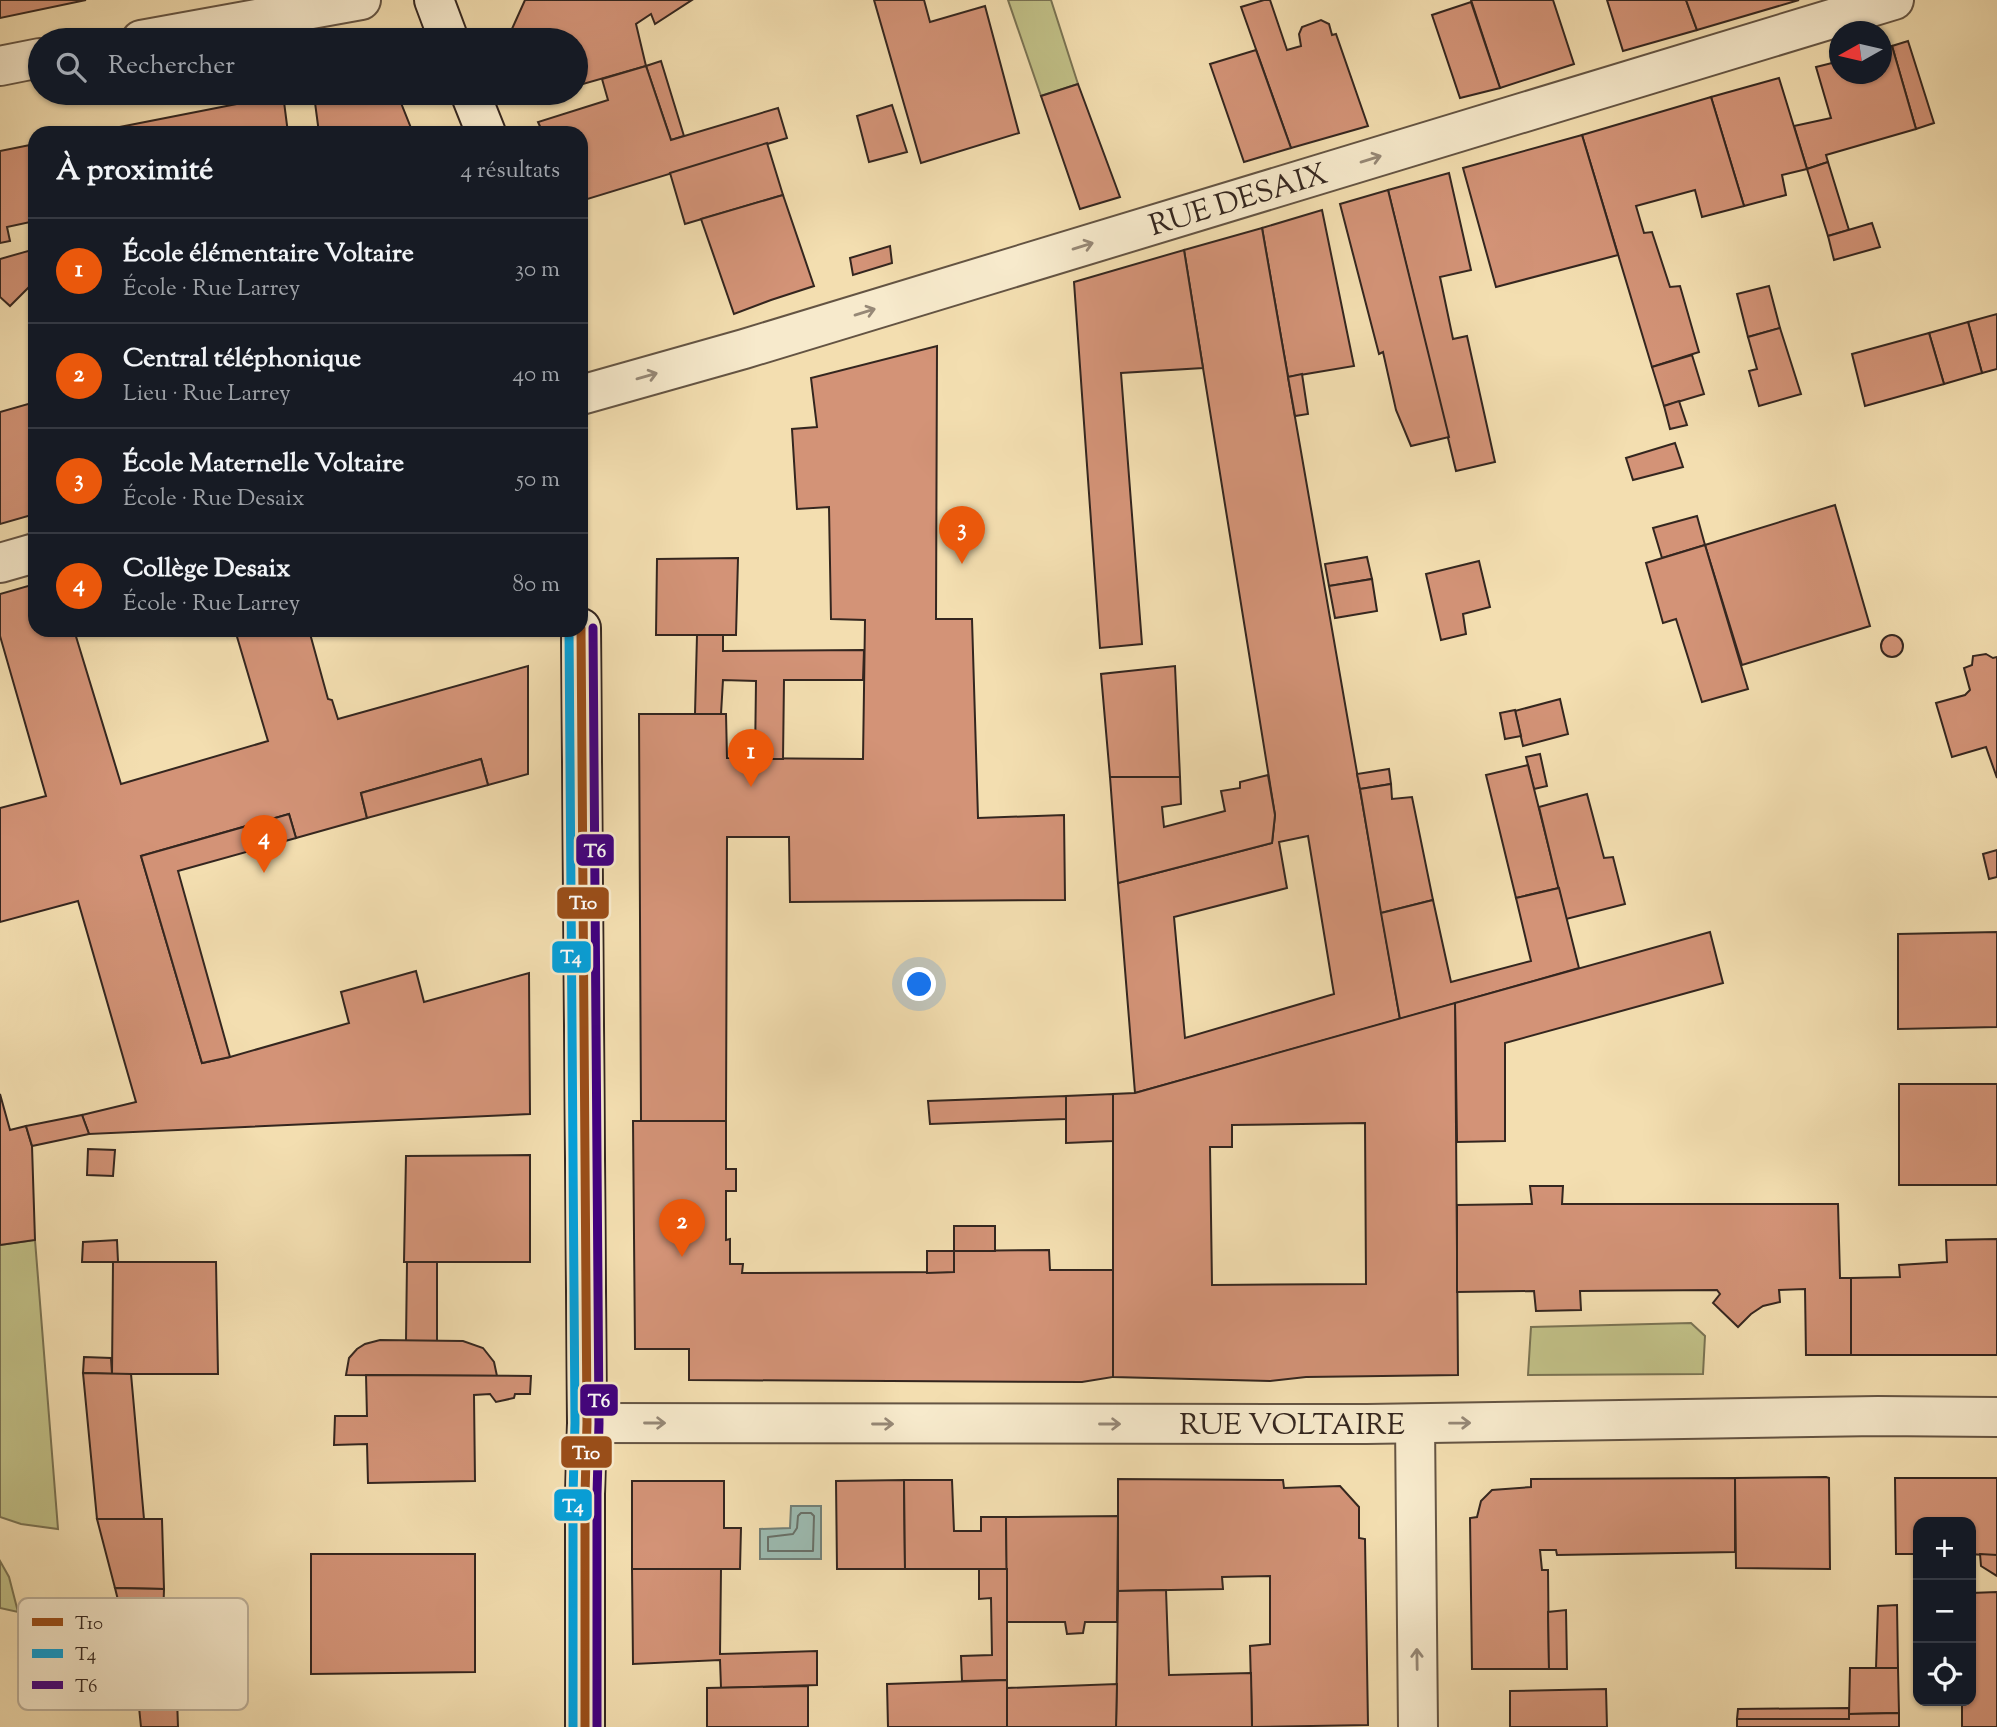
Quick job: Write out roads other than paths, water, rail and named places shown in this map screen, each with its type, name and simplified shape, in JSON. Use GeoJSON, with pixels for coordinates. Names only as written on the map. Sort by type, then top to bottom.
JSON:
{"type":"FeatureCollection","features":[{"type":"Feature","properties":{"kind":"street"},"geometry":{"type":"LineString","coordinates":[[207,28],[361,0]]}},
{"type":"Feature","properties":{"kind":"street"},"geometry":{"type":"LineString","coordinates":[[434,0],[444,28]]}},
{"type":"Feature","properties":{"kind":"street","name":"RUE DESAIX"},"geometry":{"type":"LineString","coordinates":[[588,393],[758,345],[1894,0]]}},
{"type":"Feature","properties":{"kind":"street"},"geometry":{"type":"LineString","coordinates":[[0,66],[28,60]]}},
{"type":"Feature","properties":{"kind":"street"},"geometry":{"type":"LineString","coordinates":[[475,105],[483,126]]}},
{"type":"Feature","properties":{"kind":"street"},"geometry":{"type":"LineString","coordinates":[[0,563],[28,555]]}},
{"type":"Feature","properties":{"kind":"street"},"geometry":{"type":"LineString","coordinates":[[581,637],[587,1423],[584,1494],[585,1727]]}},
{"type":"Feature","properties":{"kind":"street","name":"RUE VOLTAIRE"},"geometry":{"type":"LineString","coordinates":[[587,1423],[1415,1424],[1878,1416],[1997,1417]]}},
{"type":"Feature","properties":{"kind":"street"},"geometry":{"type":"LineString","coordinates":[[1415,1424],[1418,1727]]}},
{"type":"Feature","properties":{"kind":"water"},"geometry":{"type":"Polygon","coordinates":[[[791,1506],[821,1506],[821,1559],[760,1559],[760,1529],[790,1528],[791,1506]]]}},
{"type":"Feature","properties":{"kind":"place","name":"École Maternelle Voltaire"},"geometry":{"type":"Point","coordinates":[962,564]}},
{"type":"Feature","properties":{"kind":"place","name":"École élémentaire Voltaire"},"geometry":{"type":"Point","coordinates":[751,787]}},
{"type":"Feature","properties":{"kind":"place","name":"Collège Desaix"},"geometry":{"type":"Point","coordinates":[264,873]}},
{"type":"Feature","properties":{"kind":"place","name":"Central téléphonique"},"geometry":{"type":"Point","coordinates":[682,1257]}}]}
